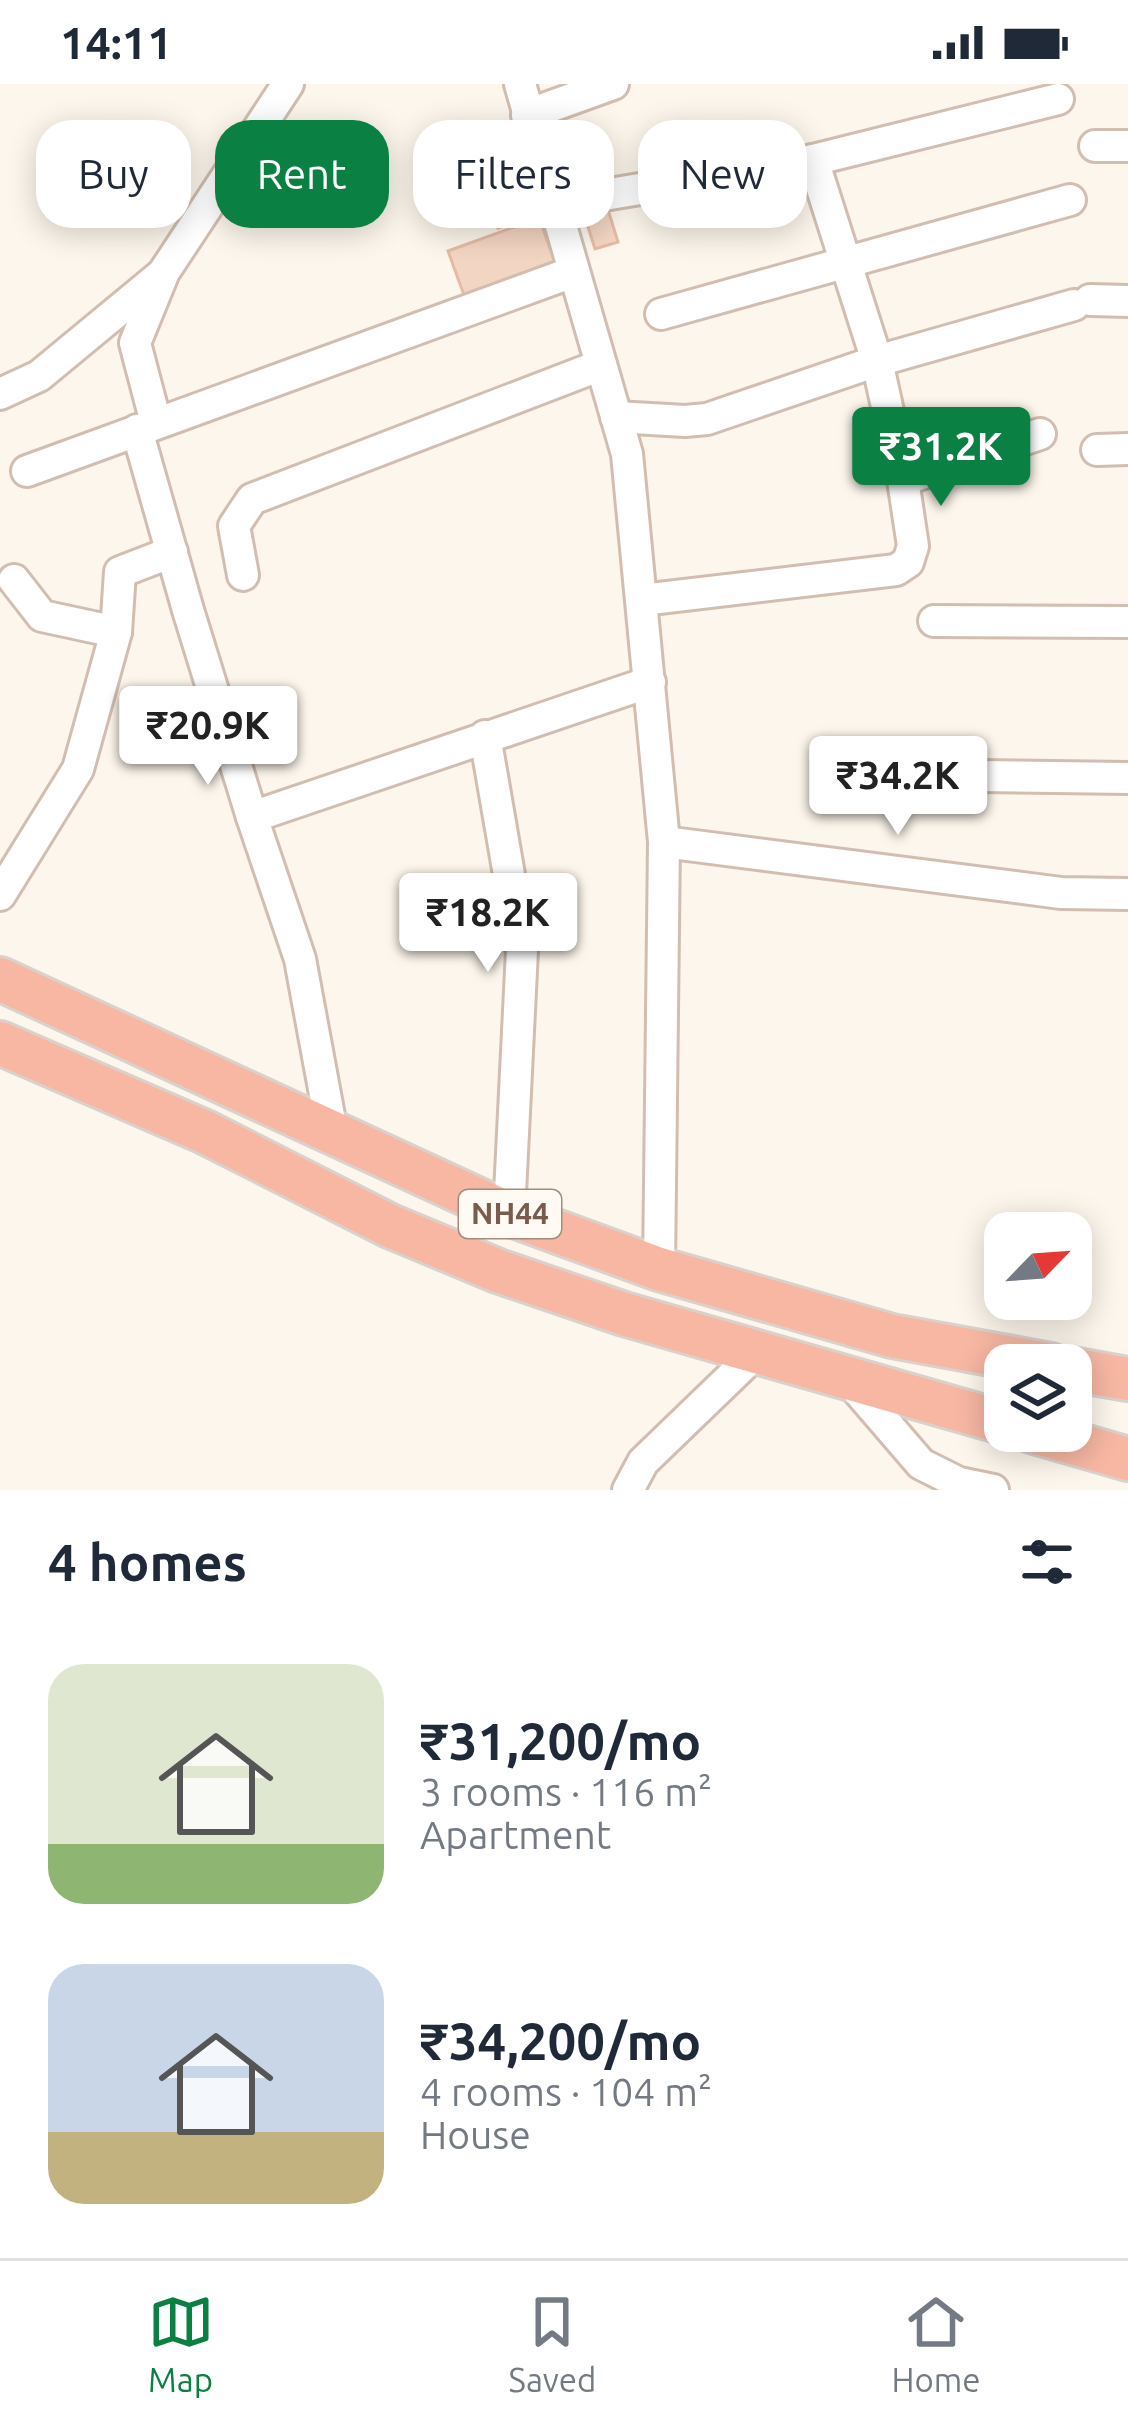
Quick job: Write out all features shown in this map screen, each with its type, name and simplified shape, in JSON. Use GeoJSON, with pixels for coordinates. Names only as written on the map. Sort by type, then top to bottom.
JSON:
{"type":"FeatureCollection","features":[{"type":"Feature","properties":{"kind":"highway","name":"NH44"},"geometry":{"type":"LineString","coordinates":[[0,979],[509,1214],[659,1269],[892,1336],[984,1353]]}},
{"type":"Feature","properties":{"kind":"highway","name":"NH44"},"geometry":{"type":"LineString","coordinates":[[0,1043],[205,1132],[391,1226],[498,1271],[624,1314],[984,1418]]}},
{"type":"Feature","properties":{"kind":"highway"},"geometry":{"type":"LineString","coordinates":[[1092,1373],[1128,1379]]}},
{"type":"Feature","properties":{"kind":"highway"},"geometry":{"type":"LineString","coordinates":[[1092,1449],[1128,1459]]}},
{"type":"Feature","properties":{"kind":"street"},"geometry":{"type":"LineString","coordinates":[[288,84],[164,272],[134,343],[172,552],[300,959],[332,1132]]}},
{"type":"Feature","properties":{"kind":"street"},"geometry":{"type":"LineString","coordinates":[[520,84],[529,120]]}},
{"type":"Feature","properties":{"kind":"street"},"geometry":{"type":"LineString","coordinates":[[527,115],[613,84]]}},
{"type":"Feature","properties":{"kind":"street"},"geometry":{"type":"LineString","coordinates":[[614,193],[813,160],[1058,99]]}},
{"type":"Feature","properties":{"kind":"street"},"geometry":{"type":"LineString","coordinates":[[1096,146],[1128,146]]}},
{"type":"Feature","properties":{"kind":"street"},"geometry":{"type":"LineString","coordinates":[[642,600],[896,570],[908,562],[913,546],[903,480],[877,361],[813,160]]}},
{"type":"Feature","properties":{"kind":"street"},"geometry":{"type":"LineString","coordinates":[[661,314],[1070,200]]}},
{"type":"Feature","properties":{"kind":"street"},"geometry":{"type":"LineString","coordinates":[[562,228],[627,454],[650,682],[664,842],[659,1269]]}},
{"type":"Feature","properties":{"kind":"street"},"geometry":{"type":"LineString","coordinates":[[0,394],[39,376],[164,272]]}},
{"type":"Feature","properties":{"kind":"street"},"geometry":{"type":"LineString","coordinates":[[27,471],[573,272]]}},
{"type":"Feature","properties":{"kind":"street"},"geometry":{"type":"LineString","coordinates":[[616,417],[707,418],[877,361],[1082,303],[1128,301]]}},
{"type":"Feature","properties":{"kind":"street"},"geometry":{"type":"LineString","coordinates":[[243,575],[234,526],[252,499],[601,365]]}},
{"type":"Feature","properties":{"kind":"street"},"geometry":{"type":"LineString","coordinates":[[903,480],[1040,434]]}},
{"type":"Feature","properties":{"kind":"street"},"geometry":{"type":"LineString","coordinates":[[0,895],[78,769],[116,632],[119,572],[172,552]]}},
{"type":"Feature","properties":{"kind":"street"},"geometry":{"type":"LineString","coordinates":[[14,580],[42,616],[116,632]]}},
{"type":"Feature","properties":{"kind":"street"},"geometry":{"type":"LineString","coordinates":[[934,621],[1128,622]]}},
{"type":"Feature","properties":{"kind":"street"},"geometry":{"type":"LineString","coordinates":[[252,817],[650,682]]}},
{"type":"Feature","properties":{"kind":"street"},"geometry":{"type":"LineString","coordinates":[[484,736],[522,950],[509,1214]]}},
{"type":"Feature","properties":{"kind":"street"},"geometry":{"type":"LineString","coordinates":[[900,776],[1128,778]]}},
{"type":"Feature","properties":{"kind":"street"},"geometry":{"type":"LineString","coordinates":[[664,842],[1061,892],[1128,894]]}},
{"type":"Feature","properties":{"kind":"street"},"geometry":{"type":"LineString","coordinates":[[628,1490],[644,1462],[757,1352]]}},
{"type":"Feature","properties":{"kind":"street"},"geometry":{"type":"LineString","coordinates":[[847,1378],[921,1464],[959,1483],[993,1490]]}},
{"type":"Feature","properties":{"kind":"building"},"geometry":{"type":"Polygon","coordinates":[[[511,228],[543,228],[555,262],[464,295],[448,251],[511,228]]]}},
{"type":"Feature","properties":{"kind":"building"},"geometry":{"type":"Polygon","coordinates":[[[588,228],[614,228],[618,242],[595,249],[588,228]]]}}]}
